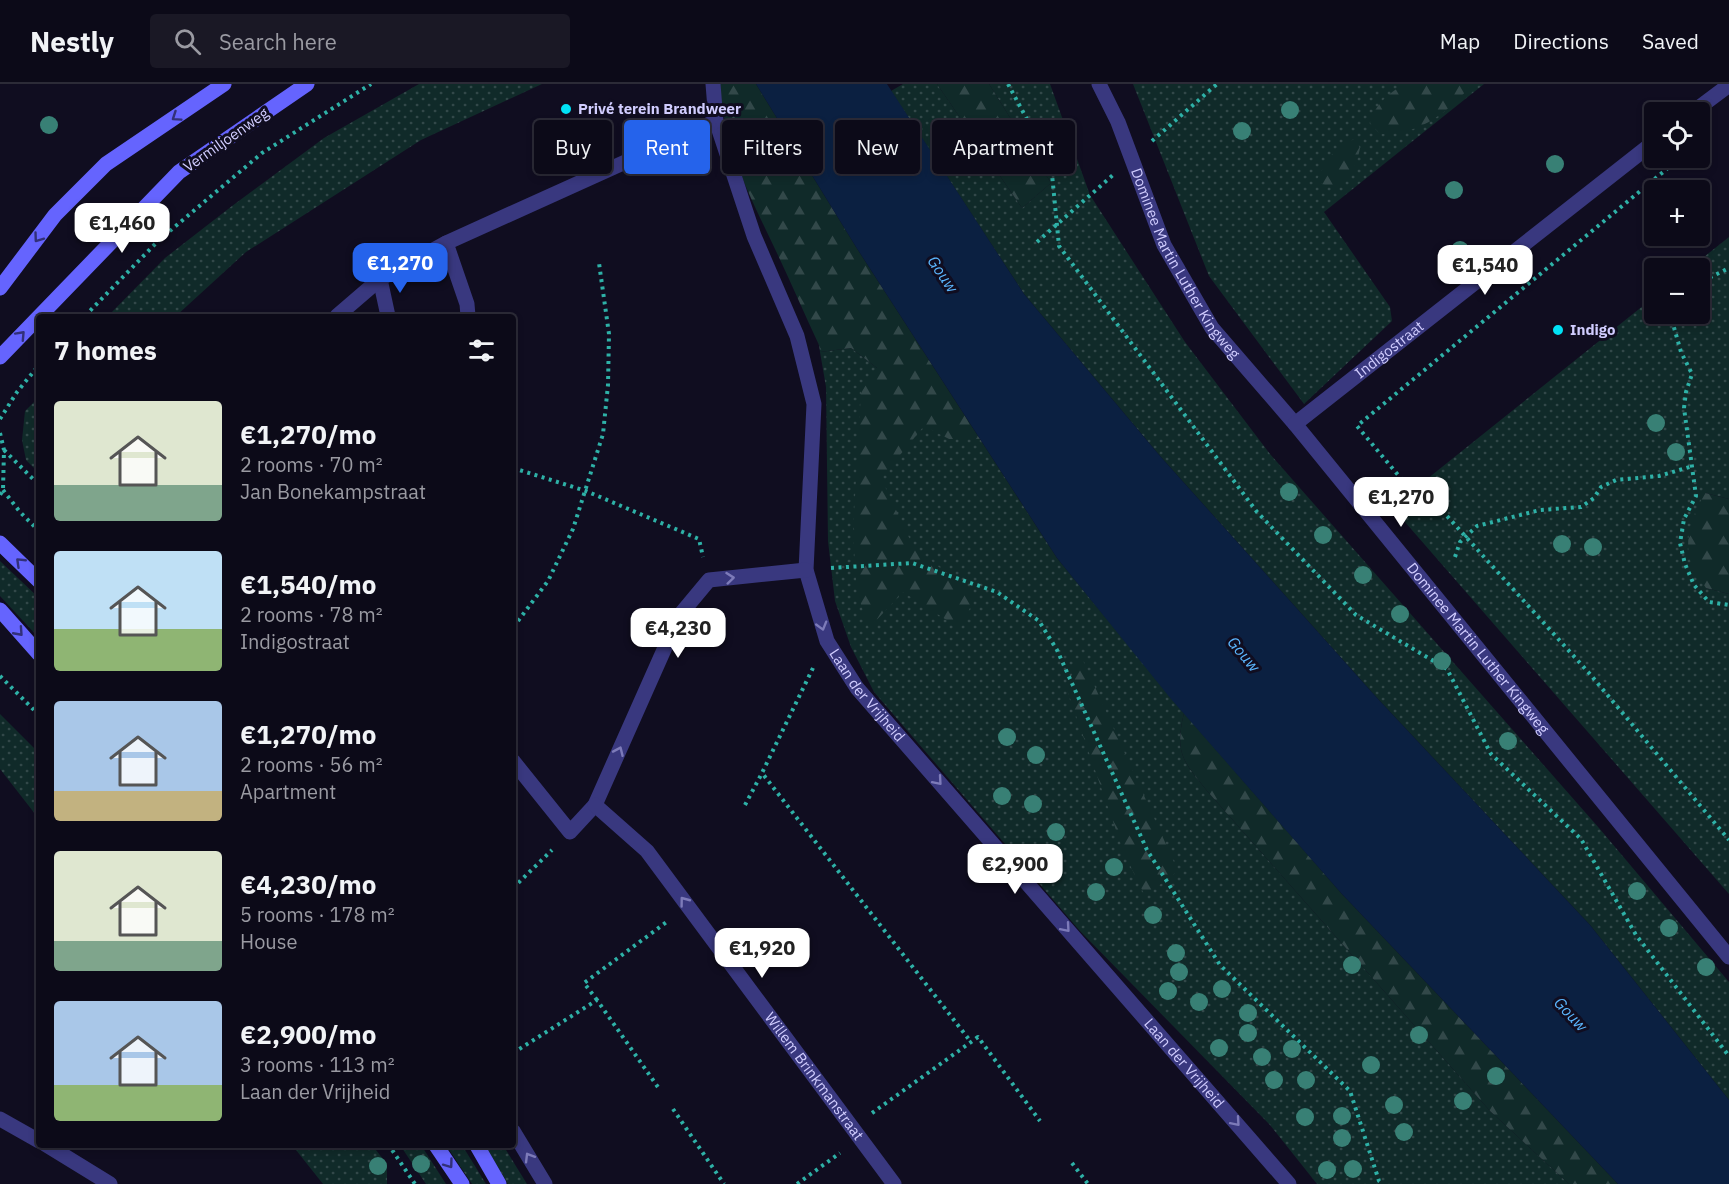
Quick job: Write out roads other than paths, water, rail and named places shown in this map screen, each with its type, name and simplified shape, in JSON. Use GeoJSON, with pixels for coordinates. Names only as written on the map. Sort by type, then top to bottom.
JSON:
{"type":"FeatureCollection","features":[{"type":"Feature","properties":{"kind":"main road"},"geometry":{"type":"LineString","coordinates":[[0,288],[55,215],[106,165],[224,84]]}},
{"type":"Feature","properties":{"kind":"main road","name":"Vermiljoenweg"},"geometry":{"type":"LineString","coordinates":[[42,314],[179,172],[307,84]]}},
{"type":"Feature","properties":{"kind":"main road","name":"Vermiljoenweg"},"geometry":{"type":"LineString","coordinates":[[0,357],[36,320]]}},
{"type":"Feature","properties":{"kind":"main road"},"geometry":{"type":"LineString","coordinates":[[0,543],[36,578]]}},
{"type":"Feature","properties":{"kind":"main road"},"geometry":{"type":"LineString","coordinates":[[0,610],[36,651]]}},
{"type":"Feature","properties":{"kind":"main road"},"geometry":{"type":"LineString","coordinates":[[438,1148],[462,1184]]}},
{"type":"Feature","properties":{"kind":"main road"},"geometry":{"type":"LineString","coordinates":[[478,1148],[499,1184]]}},
{"type":"Feature","properties":{"kind":"street","name":"Laan der Vrijheid"},"geometry":{"type":"LineString","coordinates":[[712,84],[716,120],[754,236],[797,336],[814,404],[806,570],[826,642],[857,688],[1289,1184]]}},
{"type":"Feature","properties":{"kind":"street","name":"Dominee Martin Luther Kingweg"},"geometry":{"type":"LineString","coordinates":[[1099,84],[1118,122],[1164,245],[1212,328],[1295,424],[1729,957]]}},
{"type":"Feature","properties":{"kind":"street"},"geometry":{"type":"LineString","coordinates":[[1706,102],[1729,85]]}},
{"type":"Feature","properties":{"kind":"street"},"geometry":{"type":"LineString","coordinates":[[339,314],[380,279],[446,243],[716,120]]}},
{"type":"Feature","properties":{"kind":"street","name":"Indigostraat"},"geometry":{"type":"LineString","coordinates":[[1295,424],[1644,150]]}},
{"type":"Feature","properties":{"kind":"street"},"geometry":{"type":"LineString","coordinates":[[446,243],[467,304],[468,314]]}},
{"type":"Feature","properties":{"kind":"street"},"geometry":{"type":"LineString","coordinates":[[380,279],[388,314]]}},
{"type":"Feature","properties":{"kind":"street"},"geometry":{"type":"LineString","coordinates":[[516,765],[570,832],[596,805],[679,616],[709,580],[806,570]]}},
{"type":"Feature","properties":{"kind":"street","name":"Willem Brinkmanstraat"},"geometry":{"type":"LineString","coordinates":[[596,805],[647,851],[894,1184]]}},
{"type":"Feature","properties":{"kind":"street"},"geometry":{"type":"LineString","coordinates":[[0,1119],[36,1139]]}},
{"type":"Feature","properties":{"kind":"street"},"geometry":{"type":"LineString","coordinates":[[516,1136],[545,1184]]}},
{"type":"Feature","properties":{"kind":"street"},"geometry":{"type":"LineString","coordinates":[[51,1148],[99,1181]]}},
{"type":"Feature","properties":{"kind":"water","name":"Gouw"},"geometry":{"type":"Polygon","coordinates":[[[756,84],[887,84],[910,120],[835,120],[835,174],[920,174],[920,135],[932,153],[932,174],[946,174],[1024,294],[1160,456],[1378,699],[1590,925],[1729,1100],[1729,1184],[1618,1184],[1341,893],[1171,699],[1057,558],[811,174],[823,174],[823,120],[778,120],[756,84]]]}},
{"type":"Feature","properties":{"kind":"place","name":"Privé terein Brandweer"},"geometry":{"type":"Point","coordinates":[566,109]}},
{"type":"Feature","properties":{"kind":"place","name":"Indigo"},"geometry":{"type":"Point","coordinates":[1558,330]}}]}
